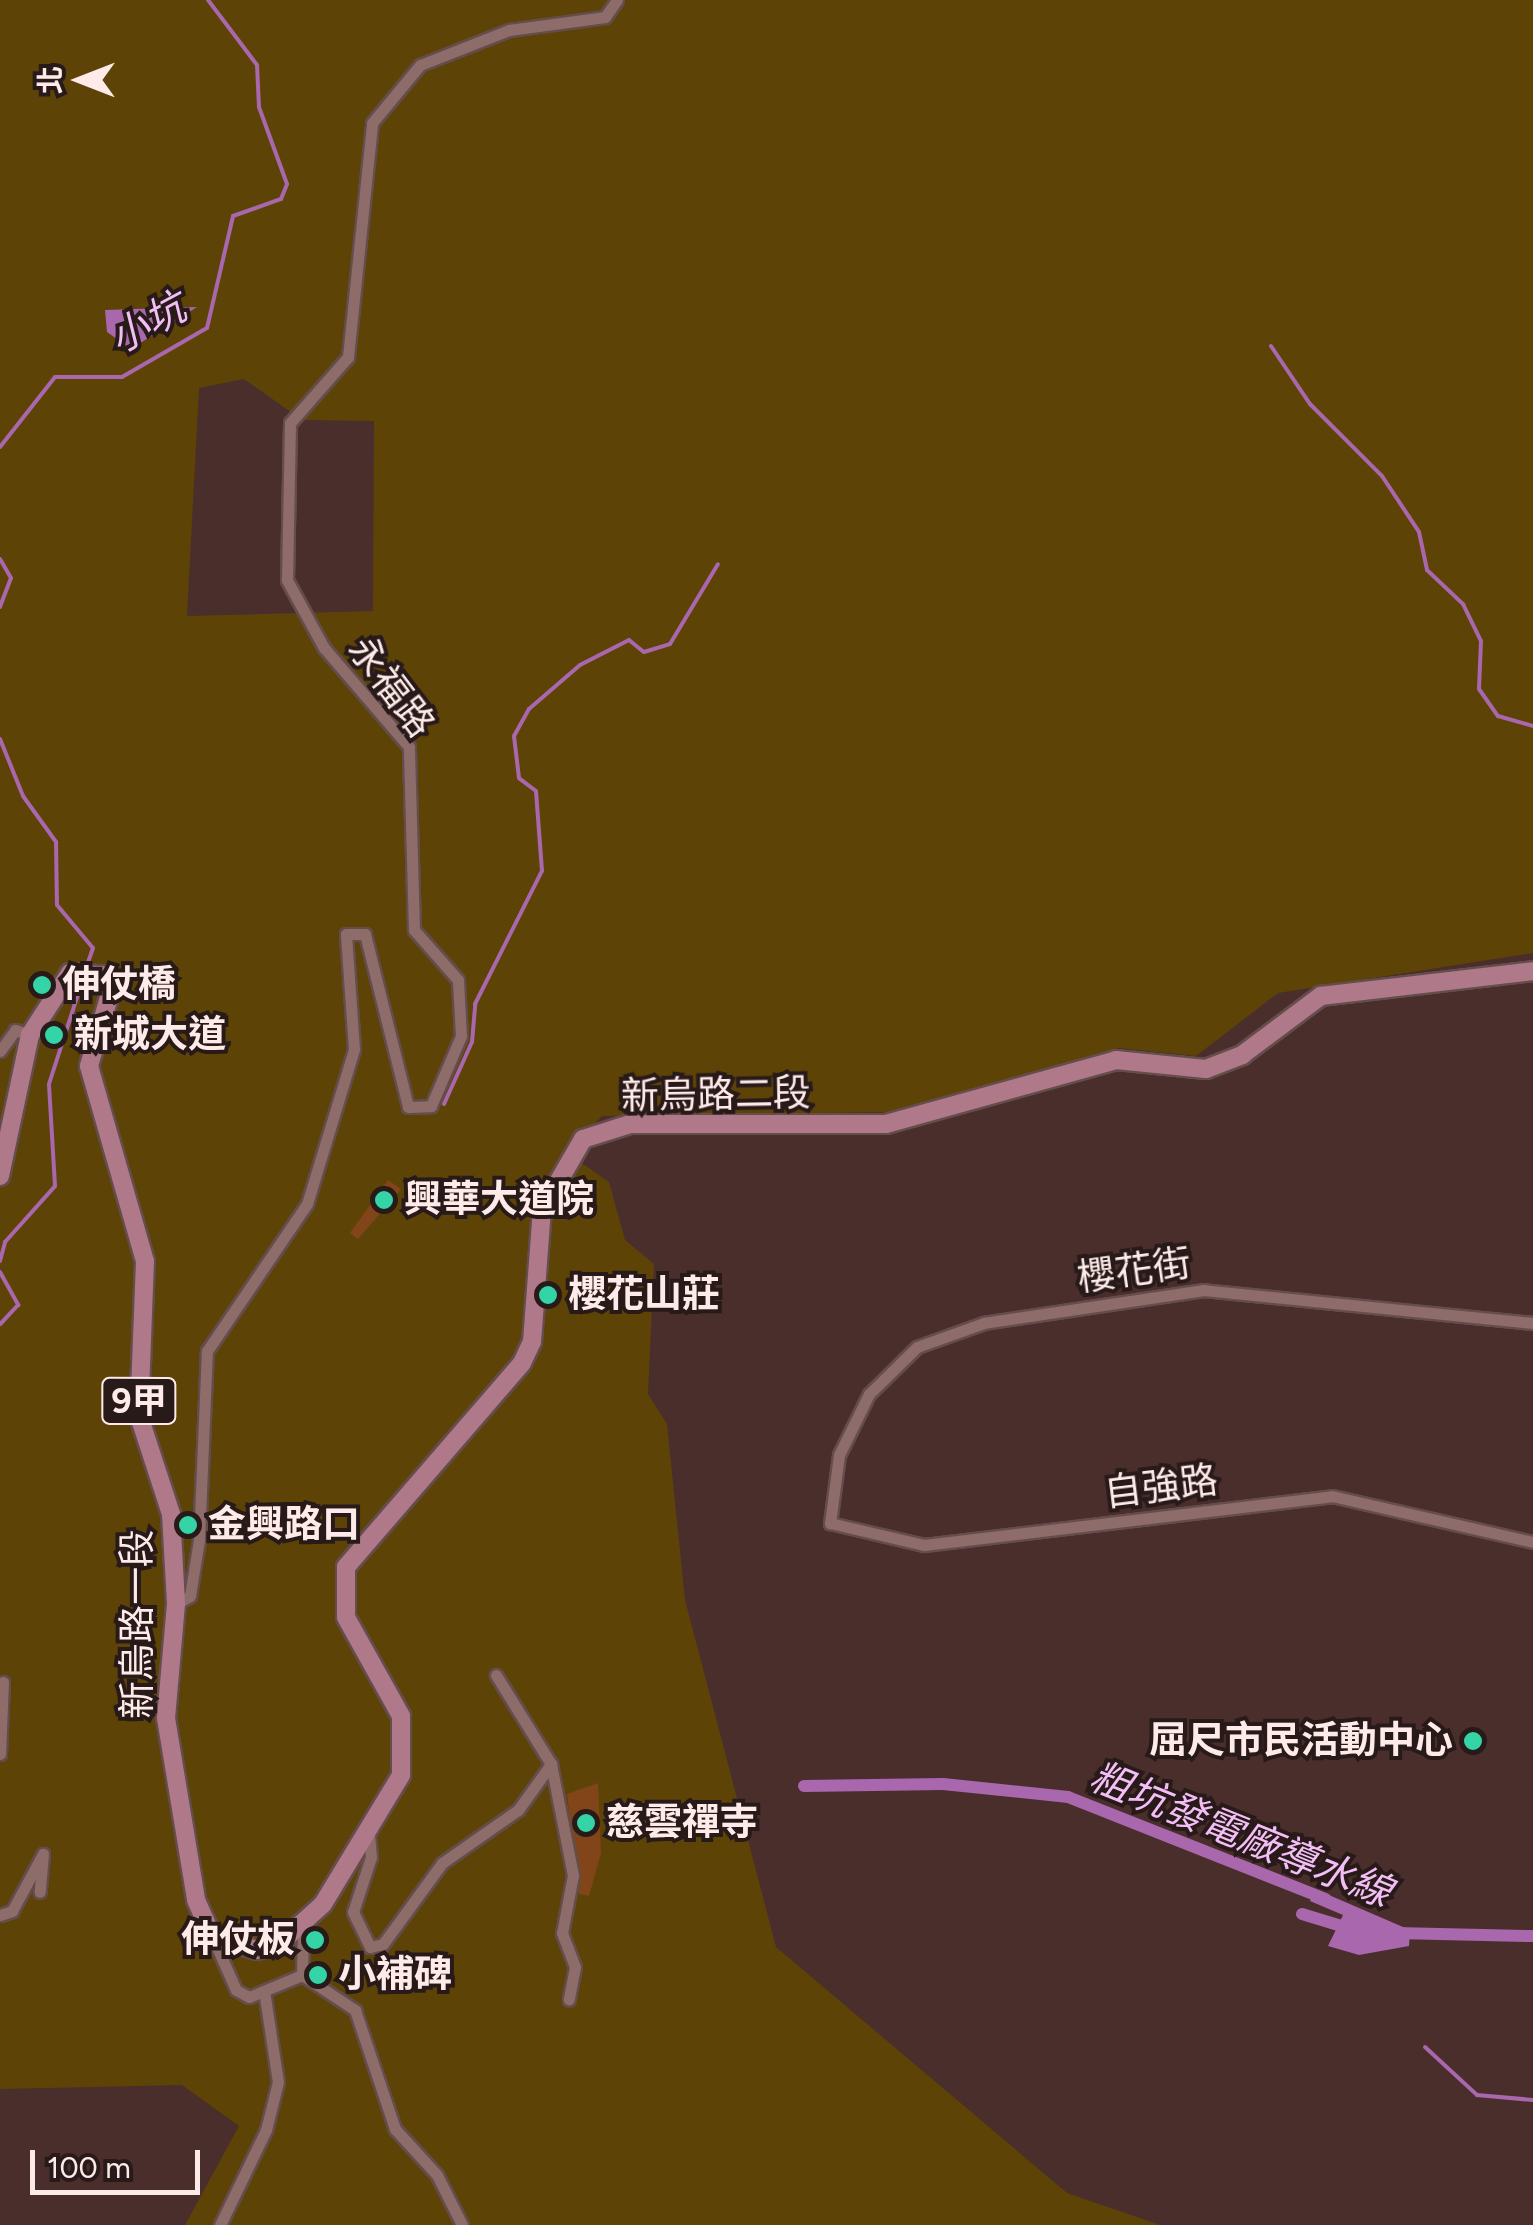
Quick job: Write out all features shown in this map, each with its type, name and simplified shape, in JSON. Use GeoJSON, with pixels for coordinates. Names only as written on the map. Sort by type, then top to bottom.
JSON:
{"type":"FeatureCollection","features":[{"type":"Feature","properties":{"kind":"main road","name":"新烏路二段"},"geometry":{"type":"LineString","coordinates":[[212,1936],[257,1950],[303,1926],[369,1834],[401,1775],[405,1738],[346,1617],[346,1566],[522,1362],[532,1342],[542,1210],[584,1139],[630,1124],[886,1124],[1116,1060],[1206,1069],[1242,1054],[1321,996],[1533,971]]}},
{"type":"Feature","properties":{"kind":"main road","name":"新烏路一段"},"geometry":{"type":"LineString","coordinates":[[0,1176],[30,1034],[70,973],[101,975],[110,994],[89,1066],[145,1261],[140,1416],[171,1514],[176,1604],[166,1718],[196,1900],[212,1936]]}},
{"type":"Feature","properties":{"kind":"street","name":"永福路"},"geometry":{"type":"LineString","coordinates":[[176,1604],[190,1596],[199,1540],[196,1441],[207,1351],[254,1289],[307,1204],[354,1048],[346,934],[365,934],[408,1107],[431,1106],[461,1036],[458,980],[414,930],[409,747],[324,648],[287,580],[284,448],[290,423],[348,357],[372,124],[420,65],[509,30],[605,16],[617,0]]}},
{"type":"Feature","properties":{"kind":"street"},"geometry":{"type":"LineString","coordinates":[[0,1051],[15,1030],[30,1034]]}},
{"type":"Feature","properties":{"kind":"street","name":"櫻花街"},"geometry":{"type":"LineString","coordinates":[[833,1489],[852,1425],[888,1370],[917,1347],[984,1323],[1204,1290],[1533,1323]]}},
{"type":"Feature","properties":{"kind":"street","name":"自強路"},"geometry":{"type":"LineString","coordinates":[[833,1489],[830,1523],[846,1534],[924,1544],[1332,1496],[1533,1542]]}},
{"type":"Feature","properties":{"kind":"street"},"geometry":{"type":"LineString","coordinates":[[496,1676],[551,1764],[573,1876],[562,1933],[575,1967],[569,1999]]}},
{"type":"Feature","properties":{"kind":"street"},"geometry":{"type":"LineString","coordinates":[[0,1754],[4,1682]]}},
{"type":"Feature","properties":{"kind":"street"},"geometry":{"type":"LineString","coordinates":[[369,1834],[372,1857],[352,1912],[370,1947],[383,1944],[442,1863],[518,1810],[551,1764]]}},
{"type":"Feature","properties":{"kind":"street"},"geometry":{"type":"LineString","coordinates":[[0,1914],[12,1911],[43,1854],[40,1892]]}},
{"type":"Feature","properties":{"kind":"street"},"geometry":{"type":"LineString","coordinates":[[302,1974],[303,1926]]}},
{"type":"Feature","properties":{"kind":"street"},"geometry":{"type":"LineString","coordinates":[[212,1936],[236,1990],[265,1997],[302,1974]]}},
{"type":"Feature","properties":{"kind":"street"},"geometry":{"type":"LineString","coordinates":[[302,1974],[355,2010],[396,2129],[438,2175],[462,2225]]}},
{"type":"Feature","properties":{"kind":"street"},"geometry":{"type":"LineString","coordinates":[[220,2225],[266,2130],[278,2082],[265,1997]]}},
{"type":"Feature","properties":{"kind":"shaded area"},"geometry":{"type":"Polygon","coordinates":[[[0,0],[1533,0],[1533,953],[1278,993],[1196,1056],[1119,1048],[891,1112],[602,1116],[567,1153],[609,1182],[625,1240],[654,1264],[648,1394],[667,1424],[685,1600],[776,1947],[1067,2193],[1160,2225],[185,2225],[239,2126],[182,2085],[0,2089],[0,0]],[[244,379],[199,388],[187,616],[373,611],[374,421],[302,420],[244,379]]]}},
{"type":"Feature","properties":{"kind":"water"},"geometry":{"type":"Polygon","coordinates":[[[197,307],[131,349],[107,332],[105,310],[197,307]]]}},
{"type":"Feature","properties":{"kind":"water"},"geometry":{"type":"Polygon","coordinates":[[[1315,1889],[1410,1930],[1409,1946],[1359,1955],[1328,1946],[1343,1915],[1310,1901],[1315,1889]]]}},
{"type":"Feature","properties":{"kind":"building","name":"興華大道院"},"geometry":{"type":"Polygon","coordinates":[[[388,1180],[401,1189],[358,1239],[350,1233],[388,1180]]]}},
{"type":"Feature","properties":{"kind":"building","name":"慈雲禪寺"},"geometry":{"type":"Polygon","coordinates":[[[598,1783],[601,1853],[589,1896],[579,1894],[567,1794],[598,1783]]]}},
{"type":"Feature","properties":{"kind":"waterway","name":"小坑"},"geometry":{"type":"LineString","coordinates":[[0,447],[55,377],[122,377],[207,328],[233,216],[281,199],[287,184],[259,107],[257,65],[208,0]]}},
{"type":"Feature","properties":{"kind":"waterway"},"geometry":{"type":"LineString","coordinates":[[1271,346],[1310,404],[1382,476],[1419,532],[1427,570],[1463,604],[1481,641],[1479,689],[1498,716],[1533,726]]}},
{"type":"Feature","properties":{"kind":"waterway","name":"小坑"},"geometry":{"type":"LineString","coordinates":[[0,559],[11,578],[0,607]]}},
{"type":"Feature","properties":{"kind":"waterway"},"geometry":{"type":"LineString","coordinates":[[444,1104],[472,1042],[475,1004],[542,871],[536,791],[519,778],[514,736],[529,709],[580,665],[629,640],[644,652],[670,644],[718,564]]}},
{"type":"Feature","properties":{"kind":"waterway","name":"小坑"},"geometry":{"type":"LineString","coordinates":[[0,739],[23,796],[56,842],[57,905],[93,948],[86,968]]}},
{"type":"Feature","properties":{"kind":"waterway","name":"小坑"},"geometry":{"type":"LineString","coordinates":[[0,1261],[5,1242],[55,1186],[49,1084],[82,982]]}},
{"type":"Feature","properties":{"kind":"waterway","name":"小坑"},"geometry":{"type":"LineString","coordinates":[[0,1272],[18,1305],[0,1324]]}},
{"type":"Feature","properties":{"kind":"waterway","name":"粗坑發電廠導水線"},"geometry":{"type":"LineString","coordinates":[[804,1786],[943,1784],[1068,1797],[1326,1899]]}},
{"type":"Feature","properties":{"kind":"waterway"},"geometry":{"type":"LineString","coordinates":[[1302,1914],[1355,1930]]}},
{"type":"Feature","properties":{"kind":"waterway","name":"粗坑發電廠導水線"},"geometry":{"type":"LineString","coordinates":[[1396,1933],[1533,1936]]}},
{"type":"Feature","properties":{"kind":"waterway"},"geometry":{"type":"LineString","coordinates":[[1425,2047],[1477,2095],[1533,2100]]}},
{"type":"Feature","properties":{"kind":"place","name":"伸仗橋"},"geometry":{"type":"Point","coordinates":[42,985]}},
{"type":"Feature","properties":{"kind":"place","name":"新城大道"},"geometry":{"type":"Point","coordinates":[54,1035]}},
{"type":"Feature","properties":{"kind":"place","name":"興華大道院"},"geometry":{"type":"Point","coordinates":[384,1200]}},
{"type":"Feature","properties":{"kind":"place","name":"櫻花山莊"},"geometry":{"type":"Point","coordinates":[548,1295]}},
{"type":"Feature","properties":{"kind":"place","name":"金興路口"},"geometry":{"type":"Point","coordinates":[188,1525]}},
{"type":"Feature","properties":{"kind":"place","name":"屈尺市民活動中心"},"geometry":{"type":"Point","coordinates":[1473,1741]}},
{"type":"Feature","properties":{"kind":"place","name":"慈雲禪寺"},"geometry":{"type":"Point","coordinates":[586,1823]}},
{"type":"Feature","properties":{"kind":"place","name":"伸仗板"},"geometry":{"type":"Point","coordinates":[315,1940]}},
{"type":"Feature","properties":{"kind":"place","name":"小補碑"},"geometry":{"type":"Point","coordinates":[318,1975]}}]}
